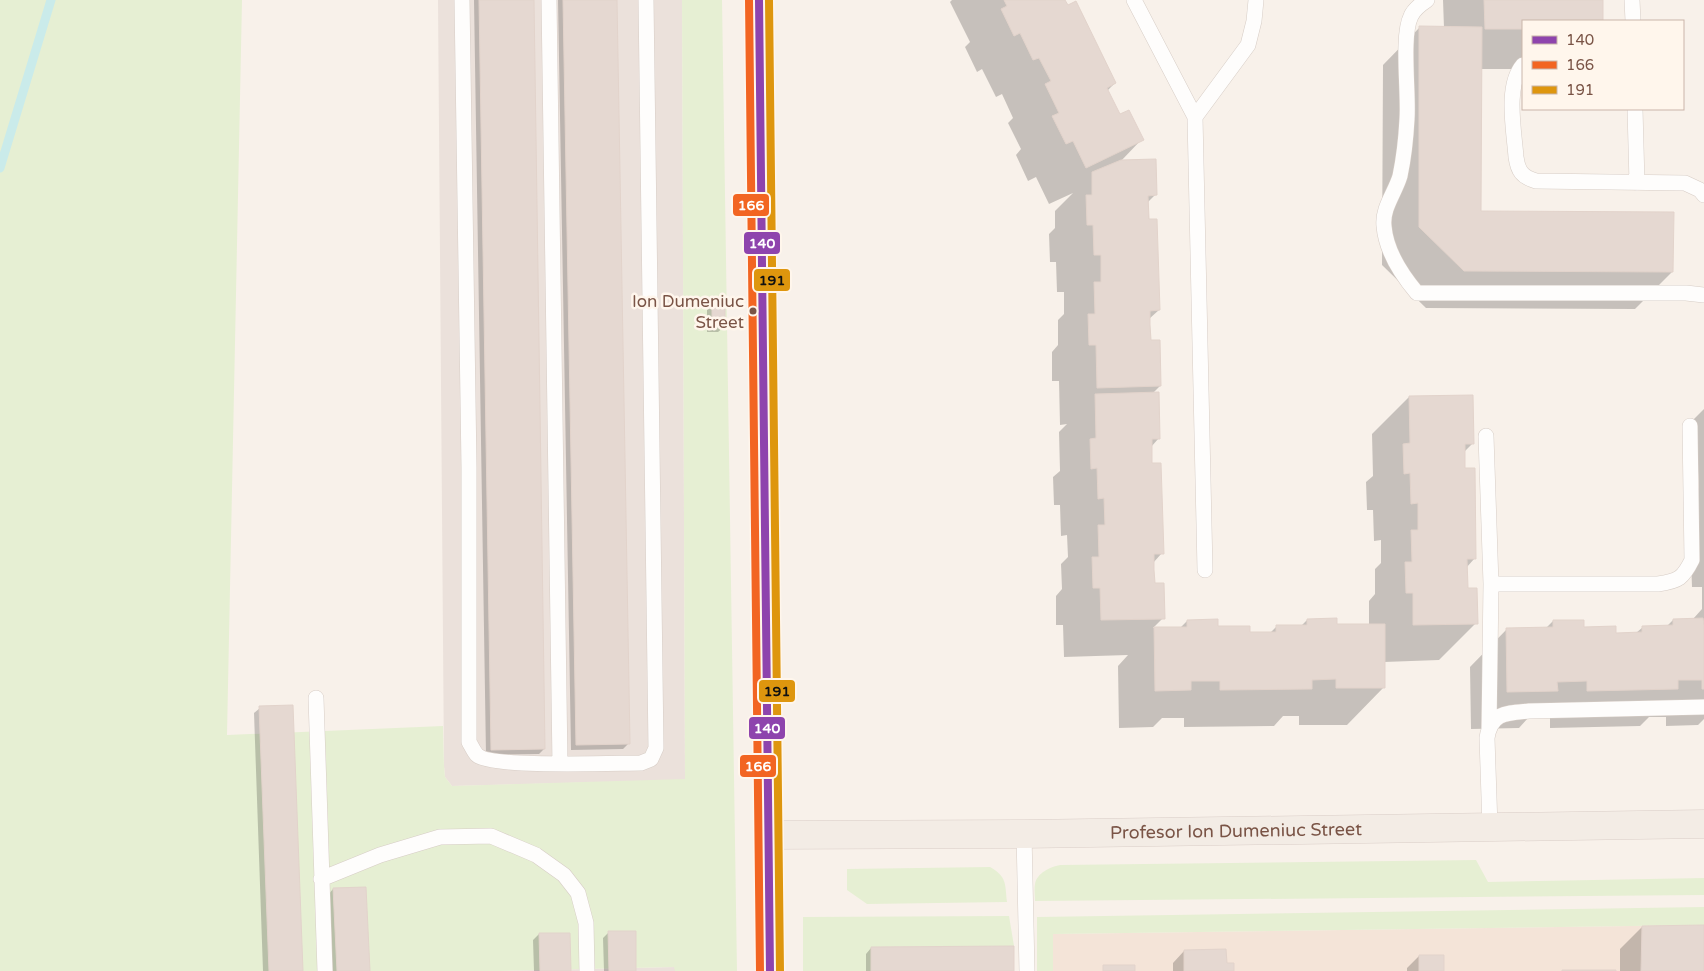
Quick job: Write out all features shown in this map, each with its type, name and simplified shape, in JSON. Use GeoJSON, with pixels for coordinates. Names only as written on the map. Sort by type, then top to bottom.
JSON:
{"type":"FeatureCollection","features":[{"type":"Feature","properties":{"kind":"main road"},"geometry":{"type":"LineString","coordinates":[[759,0],[770,971]]}},
{"type":"Feature","properties":{"kind":"main road","name":"Profesor Ion Dumeniuc Street"},"geometry":{"type":"LineString","coordinates":[[768,835],[1024,834],[1704,824]]}},
{"type":"Feature","properties":{"kind":"lane"},"geometry":{"type":"LineString","coordinates":[[462,0],[469,467],[469,742],[477,755],[489,761],[560,764],[641,763],[651,759],[656,748],[646,0]]}},
{"type":"Feature","properties":{"kind":"lane"},"geometry":{"type":"LineString","coordinates":[[549,0],[560,764]]}},
{"type":"Feature","properties":{"kind":"lane"},"geometry":{"type":"LineString","coordinates":[[1134,0],[1195,117],[1205,570]]}},
{"type":"Feature","properties":{"kind":"lane"},"geometry":{"type":"LineString","coordinates":[[1195,117],[1248,45],[1254,21],[1256,0]]}},
{"type":"Feature","properties":{"kind":"lane"},"geometry":{"type":"LineString","coordinates":[[1427,0],[1411,16],[1406,36],[1408,116],[1406,135],[1400,176],[1384,212],[1383,222],[1384,235],[1393,256],[1405,278],[1417,293],[1686,293],[1704,295]]}},
{"type":"Feature","properties":{"kind":"lane"},"geometry":{"type":"LineString","coordinates":[[1632,0],[1633,20]]}},
{"type":"Feature","properties":{"kind":"lane"},"geometry":{"type":"LineString","coordinates":[[1522,66],[1518,71],[1513,86],[1517,167],[1522,175],[1536,181],[1685,183],[1700,190],[1704,195]]}},
{"type":"Feature","properties":{"kind":"lane"},"geometry":{"type":"LineString","coordinates":[[1635,110],[1637,183]]}},
{"type":"Feature","properties":{"kind":"lane"},"geometry":{"type":"LineString","coordinates":[[1491,584],[1658,584],[1674,582],[1685,574],[1692,560],[1690,426]]}},
{"type":"Feature","properties":{"kind":"lane"},"geometry":{"type":"LineString","coordinates":[[1486,436],[1491,584],[1489,729],[1487,738],[1490,827]]}},
{"type":"Feature","properties":{"kind":"lane"},"geometry":{"type":"LineString","coordinates":[[316,698],[325,971]]}},
{"type":"Feature","properties":{"kind":"lane"},"geometry":{"type":"LineString","coordinates":[[1489,729],[1498,716],[1508,713],[1586,709],[1704,707]]}},
{"type":"Feature","properties":{"kind":"lane"},"geometry":{"type":"LineString","coordinates":[[1024,834],[1027,971]]}},
{"type":"Feature","properties":{"kind":"lane"},"geometry":{"type":"LineString","coordinates":[[321,879],[380,855],[440,837],[491,836],[536,855],[564,875],[578,893],[586,923],[587,971]]}},
{"type":"Feature","properties":{"kind":"shaded area"},"geometry":{"type":"Polygon","coordinates":[[[438,0],[682,0],[685,780],[452,786],[445,777],[438,0]]]}},
{"type":"Feature","properties":{"kind":"shaded area"},"geometry":{"type":"Polygon","coordinates":[[[1704,925],[1704,971],[1053,971],[1053,934],[1704,925]]]}},
{"type":"Feature","properties":{"kind":"shaded area"},"geometry":{"type":"Polygon","coordinates":[[[675,967],[675,971],[499,971],[675,967]]]}},
{"type":"Feature","properties":{"kind":"green space"},"geometry":{"type":"Polygon","coordinates":[[[0,0],[242,0],[227,735],[443,726],[445,777],[452,786],[685,779],[682,0],[722,0],[737,971],[675,971],[674,967],[499,971],[0,971],[0,0]]]}},
{"type":"Feature","properties":{"kind":"green space"},"geometry":{"type":"Polygon","coordinates":[[[1476,860],[1488,882],[1704,878],[1704,895],[1035,901],[1035,886],[1038,877],[1048,869],[1060,865],[1476,860]]]}},
{"type":"Feature","properties":{"kind":"green space"},"geometry":{"type":"Polygon","coordinates":[[[990,867],[1000,874],[1004,881],[1007,902],[867,904],[847,890],[847,869],[990,867]]]}},
{"type":"Feature","properties":{"kind":"green space"},"geometry":{"type":"Polygon","coordinates":[[[1704,907],[1704,925],[1053,934],[1053,971],[1037,971],[1037,917],[1704,907]]]}},
{"type":"Feature","properties":{"kind":"green space"},"geometry":{"type":"Polygon","coordinates":[[[1009,916],[1014,946],[871,947],[871,971],[803,971],[803,917],[1009,916]]]}},
{"type":"Feature","properties":{"kind":"building"},"geometry":{"type":"Polygon","coordinates":[[[479,0],[534,0],[545,749],[491,750],[479,0]]]}},
{"type":"Feature","properties":{"kind":"building"},"geometry":{"type":"Polygon","coordinates":[[[563,0],[617,0],[630,744],[576,745],[563,0]]]}},
{"type":"Feature","properties":{"kind":"building"},"geometry":{"type":"Polygon","coordinates":[[[1004,0],[1065,0],[1068,5],[1076,1],[1116,83],[1107,88],[1120,114],[1129,110],[1144,140],[1086,168],[1073,141],[1066,144],[1052,116],[1059,113],[1045,84],[1051,81],[1039,58],[1033,60],[1020,33],[1014,36],[1001,9],[1007,6],[1004,0]]]}},
{"type":"Feature","properties":{"kind":"building"},"geometry":{"type":"Polygon","coordinates":[[[1484,0],[1603,0],[1603,20],[1522,20],[1522,29],[1485,29],[1484,0]]]}},
{"type":"Feature","properties":{"kind":"building"},"geometry":{"type":"Polygon","coordinates":[[[1419,26],[1482,27],[1481,211],[1674,212],[1673,272],[1464,271],[1419,227],[1419,26]]]}},
{"type":"Feature","properties":{"kind":"building"},"geometry":{"type":"Polygon","coordinates":[[[1156,159],[1157,195],[1148,196],[1149,219],[1157,219],[1160,310],[1150,311],[1150,325],[1151,340],[1160,340],[1161,386],[1097,388],[1096,345],[1089,345],[1088,314],[1095,314],[1094,282],[1101,282],[1101,255],[1094,255],[1093,225],[1087,225],[1086,195],[1092,195],[1092,172],[1121,160],[1156,159]]]}},
{"type":"Feature","properties":{"kind":"building"},"geometry":{"type":"Polygon","coordinates":[[[712,303],[725,303],[725,327],[712,327],[712,303]]]}},
{"type":"Feature","properties":{"kind":"building"},"geometry":{"type":"Polygon","coordinates":[[[1159,392],[1160,439],[1152,439],[1152,463],[1161,463],[1164,554],[1154,554],[1154,570],[1155,583],[1164,583],[1165,619],[1101,620],[1100,588],[1093,588],[1092,557],[1099,557],[1098,525],[1105,525],[1104,498],[1098,499],[1097,468],[1091,469],[1090,439],[1096,438],[1095,394],[1159,392]]]}},
{"type":"Feature","properties":{"kind":"building"},"geometry":{"type":"Polygon","coordinates":[[[1473,395],[1474,444],[1465,444],[1465,468],[1475,468],[1476,559],[1467,559],[1468,588],[1477,588],[1478,624],[1413,625],[1413,593],[1406,593],[1405,562],[1412,562],[1411,530],[1418,530],[1418,503],[1411,504],[1410,473],[1404,474],[1403,444],[1410,443],[1409,396],[1473,395]]]}},
{"type":"Feature","properties":{"kind":"building"},"geometry":{"type":"Polygon","coordinates":[[[1337,618],[1337,624],[1385,624],[1385,688],[1336,688],[1336,679],[1312,680],[1312,689],[1220,690],[1220,681],[1191,681],[1191,690],[1155,691],[1154,627],[1187,627],[1187,620],[1218,619],[1218,626],[1250,626],[1250,632],[1276,632],[1276,625],[1307,625],[1307,619],[1337,618]]]}},
{"type":"Feature","properties":{"kind":"building"},"geometry":{"type":"Polygon","coordinates":[[[1703,618],[1704,689],[1702,689],[1702,680],[1678,680],[1678,689],[1587,691],[1587,681],[1557,682],[1558,691],[1507,692],[1506,628],[1553,627],[1553,620],[1584,620],[1584,627],[1616,626],[1616,633],[1642,632],[1642,626],[1673,625],[1673,619],[1703,618]]]}},
{"type":"Feature","properties":{"kind":"building"},"geometry":{"type":"Polygon","coordinates":[[[293,705],[303,971],[269,971],[259,706],[293,705]]]}},
{"type":"Feature","properties":{"kind":"building"},"geometry":{"type":"Polygon","coordinates":[[[366,887],[370,971],[337,971],[333,888],[366,887]]]}},
{"type":"Feature","properties":{"kind":"building"},"geometry":{"type":"Polygon","coordinates":[[[1704,925],[1704,971],[1641,971],[1642,926],[1704,925]]]}},
{"type":"Feature","properties":{"kind":"building"},"geometry":{"type":"Polygon","coordinates":[[[608,931],[636,931],[636,971],[609,971],[608,931]]]}},
{"type":"Feature","properties":{"kind":"building"},"geometry":{"type":"Polygon","coordinates":[[[539,933],[570,933],[571,971],[540,971],[539,933]]]}},
{"type":"Feature","properties":{"kind":"building"},"geometry":{"type":"Polygon","coordinates":[[[1014,946],[1014,971],[871,971],[871,947],[1014,946]]]}},
{"type":"Feature","properties":{"kind":"building"},"geometry":{"type":"Polygon","coordinates":[[[1226,949],[1227,963],[1234,963],[1234,971],[1184,971],[1184,950],[1226,949]]]}},
{"type":"Feature","properties":{"kind":"building"},"geometry":{"type":"Polygon","coordinates":[[[1419,955],[1444,955],[1444,971],[1419,971],[1419,955]]]}},
{"type":"Feature","properties":{"kind":"building"},"geometry":{"type":"Polygon","coordinates":[[[1103,965],[1135,965],[1135,971],[1103,971],[1103,965]]]}},
{"type":"Feature","properties":{"kind":"building"},"geometry":{"type":"Polygon","coordinates":[[[1616,970],[1616,971],[1562,971],[1616,970]]]}},
{"type":"Feature","properties":{"kind":"waterway"},"geometry":{"type":"LineString","coordinates":[[0,168],[51,0]]}},
{"type":"Feature","properties":{"kind":"transit line","name":"166"},"geometry":{"type":"LineString","coordinates":[[749,0],[760,971]]}},
{"type":"Feature","properties":{"kind":"transit line","name":"140"},"geometry":{"type":"LineString","coordinates":[[759,0],[770,971]]}},
{"type":"Feature","properties":{"kind":"transit line","name":"191"},"geometry":{"type":"LineString","coordinates":[[769,0],[780,971]]}},
{"type":"Feature","properties":{"kind":"place","name":"Ion Dumeniuc Street"},"geometry":{"type":"Point","coordinates":[753,311]}}]}
